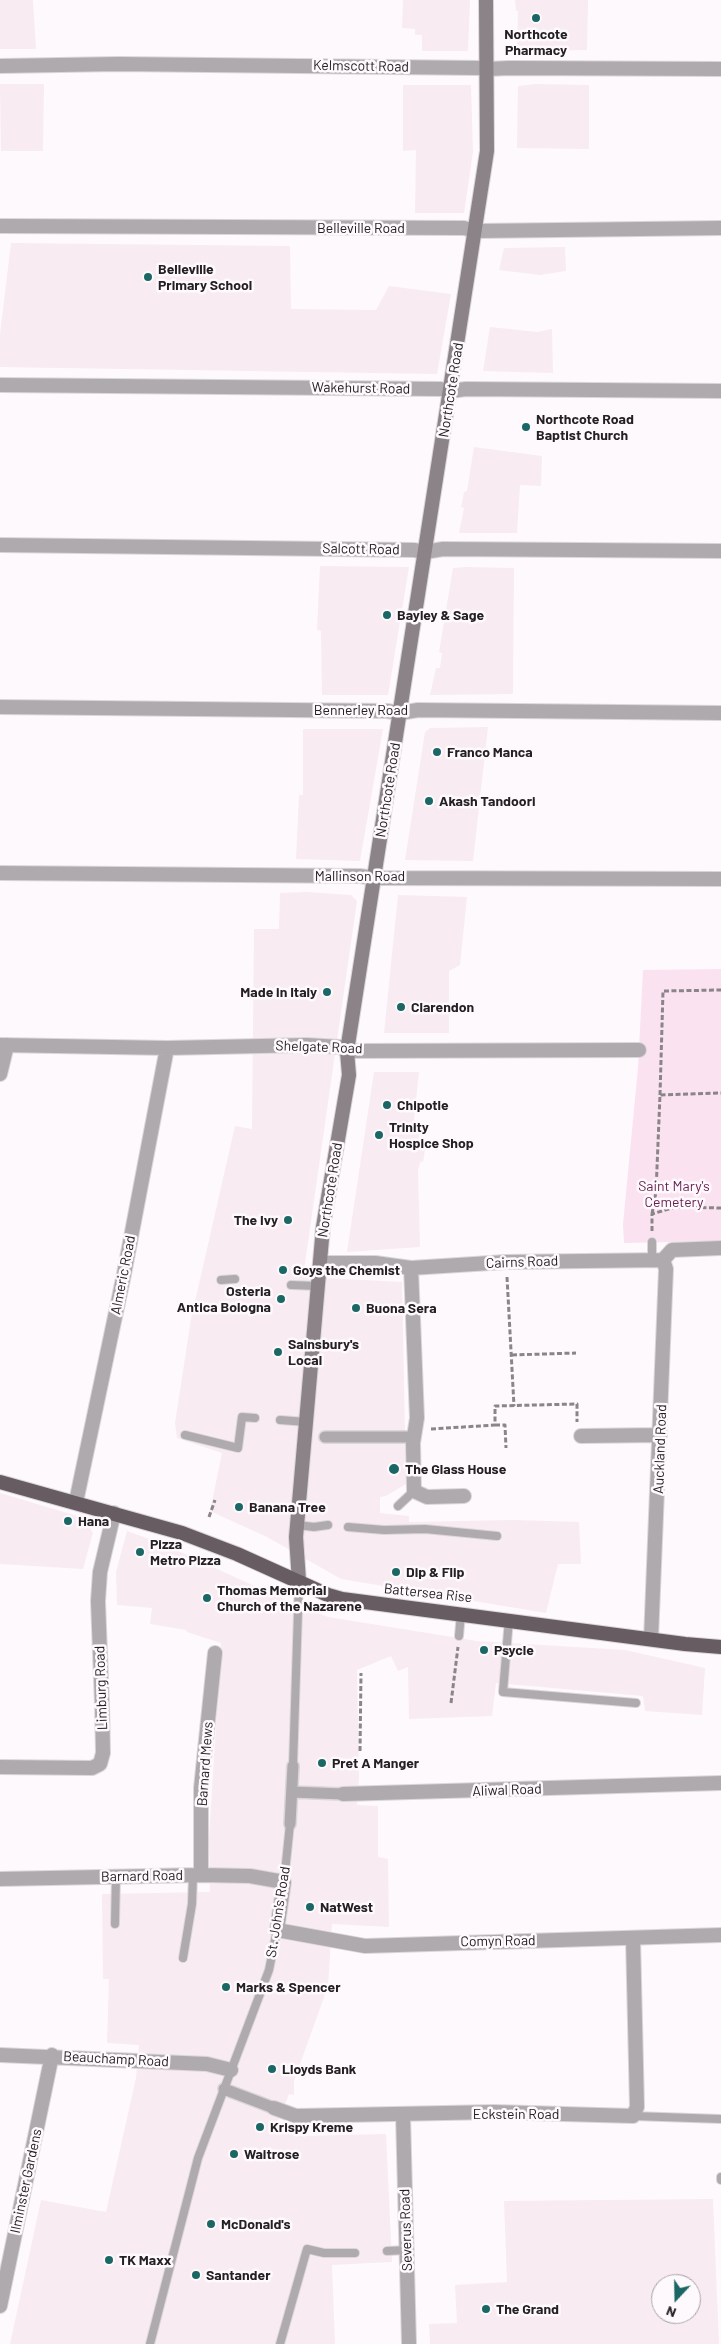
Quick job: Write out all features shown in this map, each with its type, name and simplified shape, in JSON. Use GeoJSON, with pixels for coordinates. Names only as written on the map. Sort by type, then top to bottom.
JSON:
{"type":"FeatureCollection","features":[{"type":"Feature","properties":{"kind":"highway","name":"Battersea Rise"},"geometry":{"type":"LineString","coordinates":[[0,1482],[194,1537],[328,1595],[342,1599],[721,1647]]}},
{"type":"Feature","properties":{"kind":"main road","name":"Northcote Road"},"geometry":{"type":"LineString","coordinates":[[299,1581],[295,1549],[323,1227],[349,1074],[347,1051],[487,151],[488,70],[486,0]]}},
{"type":"Feature","properties":{"kind":"street","name":"Kelmscott Road"},"geometry":{"type":"LineString","coordinates":[[0,66],[118,64],[480,68],[488,70],[509,68],[721,69]]}},
{"type":"Feature","properties":{"kind":"street","name":"Belleville Road"},"geometry":{"type":"LineString","coordinates":[[0,226],[464,228],[476,231],[721,228]]}},
{"type":"Feature","properties":{"kind":"street","name":"Wakehurst Road"},"geometry":{"type":"LineString","coordinates":[[0,385],[442,389],[451,391],[466,389],[721,392]]}},
{"type":"Feature","properties":{"kind":"street","name":"Salcott Road"},"geometry":{"type":"LineString","coordinates":[[0,546],[414,550],[425,552],[444,549],[721,551]]}},
{"type":"Feature","properties":{"kind":"street","name":"Bennerley Road"},"geometry":{"type":"LineString","coordinates":[[0,707],[387,711],[400,713],[418,710],[721,713]]}},
{"type":"Feature","properties":{"kind":"street","name":"Mallinson Road"},"geometry":{"type":"LineString","coordinates":[[0,873],[360,876],[374,878],[721,878]]}},
{"type":"Feature","properties":{"kind":"street","name":"Shelgate Road"},"geometry":{"type":"LineString","coordinates":[[4,1045],[166,1048],[307,1045],[340,1048],[347,1051],[364,1049],[639,1050]]}},
{"type":"Feature","properties":{"kind":"street"},"geometry":{"type":"LineString","coordinates":[[0,1074],[4,1045]]}},
{"type":"Feature","properties":{"kind":"street","name":"Almeric Road"},"geometry":{"type":"LineString","coordinates":[[76,1502],[124,1274],[166,1048]]}},
{"type":"Feature","properties":{"kind":"street","name":"Cairns Road"},"geometry":{"type":"LineString","coordinates":[[320,1263],[375,1263],[411,1268],[506,1262],[658,1260],[672,1250],[721,1248]]}},
{"type":"Feature","properties":{"kind":"street","name":"Auckland Road"},"geometry":{"type":"LineString","coordinates":[[651,1639],[666,1269],[658,1260]]}},
{"type":"Feature","properties":{"kind":"street"},"geometry":{"type":"LineString","coordinates":[[411,1268],[417,1418],[414,1491],[427,1497],[464,1496]]}},
{"type":"Feature","properties":{"kind":"street"},"geometry":{"type":"LineString","coordinates":[[579,1432],[660,1434]]}},
{"type":"Feature","properties":{"kind":"street"},"geometry":{"type":"LineString","coordinates":[[325,1437],[415,1434]]}},
{"type":"Feature","properties":{"kind":"street","name":"Limburg Road"},"geometry":{"type":"LineString","coordinates":[[0,1767],[92,1768],[100,1764],[103,1753],[98,1601],[100,1572],[114,1513]]}},
{"type":"Feature","properties":{"kind":"street","name":"Barnard Mews"},"geometry":{"type":"LineString","coordinates":[[197,1875],[201,1788],[215,1653]]}},
{"type":"Feature","properties":{"kind":"street","name":"St. John's Road"},"geometry":{"type":"LineString","coordinates":[[290,1824],[293,1766]]}},
{"type":"Feature","properties":{"kind":"street","name":"Aliwal Road"},"geometry":{"type":"LineString","coordinates":[[292,1792],[342,1794],[721,1783]]}},
{"type":"Feature","properties":{"kind":"street","name":"Barnard Road"},"geometry":{"type":"LineString","coordinates":[[0,1879],[197,1875],[250,1876],[284,1882]]}},
{"type":"Feature","properties":{"kind":"street","name":"St. John's Road"},"geometry":{"type":"LineString","coordinates":[[277,1930],[284,1882]]}},
{"type":"Feature","properties":{"kind":"street","name":"Comyn Road"},"geometry":{"type":"LineString","coordinates":[[277,1930],[365,1946],[721,1934]]}},
{"type":"Feature","properties":{"kind":"street"},"geometry":{"type":"LineString","coordinates":[[633,1938],[637,2107],[633,2116]]}},
{"type":"Feature","properties":{"kind":"street","name":"Beauchamp Road"},"geometry":{"type":"LineString","coordinates":[[0,2055],[52,2055],[216,2065],[231,2070]]}},
{"type":"Feature","properties":{"kind":"street","name":"Ilminster Gardens"},"geometry":{"type":"LineString","coordinates":[[0,2306],[52,2055]]}},
{"type":"Feature","properties":{"kind":"street","name":"Eckstein Road"},"geometry":{"type":"LineString","coordinates":[[224,2089],[296,2116],[494,2112],[633,2116]]}},
{"type":"Feature","properties":{"kind":"street","name":"Severus Road"},"geometry":{"type":"LineString","coordinates":[[403,2115],[409,2344]]}},
{"type":"Feature","properties":{"kind":"lane"},"geometry":{"type":"LineString","coordinates":[[652,1242],[658,1260]]}},
{"type":"Feature","properties":{"kind":"lane"},"geometry":{"type":"LineString","coordinates":[[221,1280],[235,1279]]}},
{"type":"Feature","properties":{"kind":"lane"},"geometry":{"type":"LineString","coordinates":[[290,1285],[317,1286]]}},
{"type":"Feature","properties":{"kind":"lane"},"geometry":{"type":"LineString","coordinates":[[185,1435],[238,1448],[242,1417],[255,1418]]}},
{"type":"Feature","properties":{"kind":"lane"},"geometry":{"type":"LineString","coordinates":[[280,1420],[307,1422]]}},
{"type":"Feature","properties":{"kind":"lane"},"geometry":{"type":"LineString","coordinates":[[398,1506],[414,1491]]}},
{"type":"Feature","properties":{"kind":"lane"},"geometry":{"type":"LineString","coordinates":[[297,1525],[314,1527],[328,1525]]}},
{"type":"Feature","properties":{"kind":"lane"},"geometry":{"type":"LineString","coordinates":[[348,1527],[384,1530],[426,1528],[497,1536]]}},
{"type":"Feature","properties":{"kind":"lane","name":"St. John's Road"},"geometry":{"type":"LineString","coordinates":[[293,1766],[299,1581]]}},
{"type":"Feature","properties":{"kind":"lane"},"geometry":{"type":"LineString","coordinates":[[459,1636],[461,1613]]}},
{"type":"Feature","properties":{"kind":"lane"},"geometry":{"type":"LineString","coordinates":[[509,1619],[503,1692],[636,1703]]}},
{"type":"Feature","properties":{"kind":"lane","name":"St. John's Road"},"geometry":{"type":"LineString","coordinates":[[284,1882],[290,1824]]}},
{"type":"Feature","properties":{"kind":"lane"},"geometry":{"type":"LineString","coordinates":[[183,1958],[197,1875]]}},
{"type":"Feature","properties":{"kind":"lane"},"geometry":{"type":"LineString","coordinates":[[115,1924],[116,1876]]}},
{"type":"Feature","properties":{"kind":"lane","name":"St. John's Road"},"geometry":{"type":"LineString","coordinates":[[150,2344],[198,2158],[269,1970],[277,1930]]}},
{"type":"Feature","properties":{"kind":"lane"},"geometry":{"type":"LineString","coordinates":[[633,2116],[721,2119]]}},
{"type":"Feature","properties":{"kind":"lane"},"geometry":{"type":"LineString","coordinates":[[280,2344],[307,2249],[324,2253],[355,2253]]}},
{"type":"Feature","properties":{"kind":"lane"},"geometry":{"type":"LineString","coordinates":[[386,2251],[407,2250]]}},
{"type":"Feature","properties":{"kind":"path"},"geometry":{"type":"LineString","coordinates":[[652,1242],[652,1214],[656,1192],[663,991],[721,990]]}},
{"type":"Feature","properties":{"kind":"path"},"geometry":{"type":"LineString","coordinates":[[660,1095],[721,1093]]}},
{"type":"Feature","properties":{"kind":"path"},"geometry":{"type":"LineString","coordinates":[[652,1214],[675,1207],[721,1208]]}},
{"type":"Feature","properties":{"kind":"path"},"geometry":{"type":"LineString","coordinates":[[507,1276],[514,1406]]}},
{"type":"Feature","properties":{"kind":"path"},"geometry":{"type":"LineString","coordinates":[[512,1355],[576,1353]]}},
{"type":"Feature","properties":{"kind":"path"},"geometry":{"type":"LineString","coordinates":[[495,1425],[495,1406],[577,1404],[579,1432]]}},
{"type":"Feature","properties":{"kind":"path"},"geometry":{"type":"LineString","coordinates":[[415,1434],[505,1425],[506,1448]]}},
{"type":"Feature","properties":{"kind":"path"},"geometry":{"type":"LineString","coordinates":[[209,1517],[215,1500]]}},
{"type":"Feature","properties":{"kind":"path"},"geometry":{"type":"LineString","coordinates":[[451,1703],[459,1636]]}},
{"type":"Feature","properties":{"kind":"path"},"geometry":{"type":"LineString","coordinates":[[360,1751],[361,1673]]}},
{"type":"Feature","properties":{"kind":"shaded area"},"geometry":{"type":"Polygon","coordinates":[[[0,0],[33,0],[36,49],[0,49],[0,0]]]}},
{"type":"Feature","properties":{"kind":"shaded area"},"geometry":{"type":"Polygon","coordinates":[[[403,0],[470,0],[468,51],[422,51],[422,35],[415,35],[415,29],[402,28],[403,0]]]}},
{"type":"Feature","properties":{"kind":"shaded area"},"geometry":{"type":"Polygon","coordinates":[[[515,0],[588,0],[587,50],[517,51],[518,11],[516,11],[515,0]]]}},
{"type":"Feature","properties":{"kind":"shaded area"},"geometry":{"type":"Polygon","coordinates":[[[0,84],[44,84],[43,151],[1,151],[0,84]]]}},
{"type":"Feature","properties":{"kind":"shaded area"},"geometry":{"type":"Polygon","coordinates":[[[535,84],[589,85],[589,149],[517,148],[518,86],[535,84]]]}},
{"type":"Feature","properties":{"kind":"shaded area"},"geometry":{"type":"Polygon","coordinates":[[[403,85],[471,85],[473,152],[464,213],[415,213],[416,150],[403,151],[403,85]]]}},
{"type":"Feature","properties":{"kind":"shaded area","name":"Belleville Primary School"},"geometry":{"type":"Polygon","coordinates":[[[11,243],[290,246],[291,309],[376,310],[389,286],[451,294],[437,374],[0,367],[0,334],[11,243]]]}},
{"type":"Feature","properties":{"kind":"shaded area"},"geometry":{"type":"Polygon","coordinates":[[[565,247],[566,271],[540,275],[499,270],[504,248],[565,247]]]}},
{"type":"Feature","properties":{"kind":"shaded area"},"geometry":{"type":"Polygon","coordinates":[[[490,327],[537,332],[552,329],[553,373],[483,371],[490,327]]]}},
{"type":"Feature","properties":{"kind":"shaded area"},"geometry":{"type":"Polygon","coordinates":[[[474,447],[542,456],[541,486],[520,485],[517,533],[459,533],[464,508],[461,507],[464,492],[467,491],[474,447]]]}},
{"type":"Feature","properties":{"kind":"shaded area"},"geometry":{"type":"Polygon","coordinates":[[[320,566],[409,567],[388,695],[322,695],[321,631],[317,630],[320,566]]]}},
{"type":"Feature","properties":{"kind":"shaded area"},"geometry":{"type":"Polygon","coordinates":[[[453,568],[514,568],[513,694],[430,695],[436,668],[440,668],[442,653],[439,652],[453,568]]]}},
{"type":"Feature","properties":{"kind":"shaded area"},"geometry":{"type":"Polygon","coordinates":[[[488,727],[473,861],[405,860],[425,732],[430,728],[488,727]]]}},
{"type":"Feature","properties":{"kind":"shaded area"},"geometry":{"type":"Polygon","coordinates":[[[303,729],[383,729],[360,861],[296,859],[299,795],[303,795],[303,729]]]}},
{"type":"Feature","properties":{"kind":"shaded area"},"geometry":{"type":"Polygon","coordinates":[[[307,892],[351,895],[357,901],[303,1277],[402,1282],[406,1484],[386,1496],[380,1497],[380,1513],[409,1516],[409,1522],[514,1520],[579,1522],[581,1564],[558,1564],[546,1613],[341,1579],[267,1537],[210,1511],[222,1453],[177,1438],[175,1423],[191,1319],[235,1126],[252,1129],[254,929],[279,929],[280,893],[307,892]]]}},
{"type":"Feature","properties":{"kind":"shaded area"},"geometry":{"type":"Polygon","coordinates":[[[398,895],[467,897],[460,965],[449,971],[449,1033],[384,1033],[398,895]]]}},
{"type":"Feature","properties":{"kind":"shaded area"},"geometry":{"type":"Polygon","coordinates":[[[374,1072],[419,1072],[413,1128],[420,1130],[418,1146],[425,1150],[423,1162],[420,1162],[418,1171],[420,1247],[347,1252],[374,1072]]]}},
{"type":"Feature","properties":{"kind":"shaded area"},"geometry":{"type":"Polygon","coordinates":[[[0,1493],[84,1518],[93,1533],[83,1569],[0,1564],[0,1493]]]}},
{"type":"Feature","properties":{"kind":"shaded area"},"geometry":{"type":"Polygon","coordinates":[[[127,1531],[163,1544],[263,1590],[328,1617],[477,1641],[625,1650],[705,1668],[702,1715],[645,1711],[643,1696],[496,1683],[492,1716],[409,1719],[408,1667],[398,1671],[391,1656],[357,1670],[359,1776],[357,1805],[378,1806],[378,1857],[388,1859],[389,1927],[332,1924],[328,1986],[294,2081],[294,2095],[289,2094],[276,2127],[300,2136],[386,2134],[392,2262],[332,2265],[335,2344],[10,2344],[41,2200],[106,2212],[136,2078],[139,2045],[107,2043],[109,1979],[103,1979],[102,1894],[210,1892],[209,1839],[221,1643],[187,1632],[186,1630],[150,1624],[152,1608],[117,1605],[116,1572],[127,1531]]]}},
{"type":"Feature","properties":{"kind":"shaded area"},"geometry":{"type":"Polygon","coordinates":[[[713,2199],[719,2344],[430,2344],[429,2324],[457,2323],[455,2285],[507,2282],[504,2201],[713,2199]]]}},
{"type":"Feature","properties":{"kind":"green space","name":"Saint Mary's Cemetery"},"geometry":{"type":"Polygon","coordinates":[[[721,969],[721,1241],[624,1243],[623,1224],[638,1068],[643,970],[721,969]]]}},
{"type":"Feature","properties":{"kind":"place","name":"Northcote Pharmacy"},"geometry":{"type":"Point","coordinates":[536,18]}},
{"type":"Feature","properties":{"kind":"place","name":"Belleville Primary School"},"geometry":{"type":"Point","coordinates":[148,277]}},
{"type":"Feature","properties":{"kind":"place","name":"Northcote Road Baptist Church"},"geometry":{"type":"Point","coordinates":[526,427]}},
{"type":"Feature","properties":{"kind":"place","name":"Bayley & Sage"},"geometry":{"type":"Point","coordinates":[387,615]}},
{"type":"Feature","properties":{"kind":"place","name":"Franco Manca"},"geometry":{"type":"Point","coordinates":[437,752]}},
{"type":"Feature","properties":{"kind":"place","name":"Akash Tandoori"},"geometry":{"type":"Point","coordinates":[429,801]}},
{"type":"Feature","properties":{"kind":"place","name":"Made in Italy"},"geometry":{"type":"Point","coordinates":[327,992]}},
{"type":"Feature","properties":{"kind":"place","name":"Clarendon"},"geometry":{"type":"Point","coordinates":[401,1007]}},
{"type":"Feature","properties":{"kind":"place","name":"Chipotle"},"geometry":{"type":"Point","coordinates":[387,1105]}},
{"type":"Feature","properties":{"kind":"place","name":"Trinity Hospice Shop"},"geometry":{"type":"Point","coordinates":[379,1135]}},
{"type":"Feature","properties":{"kind":"place","name":"The Ivy"},"geometry":{"type":"Point","coordinates":[288,1220]}},
{"type":"Feature","properties":{"kind":"place","name":"Goys the Chemist"},"geometry":{"type":"Point","coordinates":[283,1270]}},
{"type":"Feature","properties":{"kind":"place","name":"Osteria Antica Bologna"},"geometry":{"type":"Point","coordinates":[281,1299]}},
{"type":"Feature","properties":{"kind":"place","name":"Buona Sera"},"geometry":{"type":"Point","coordinates":[356,1308]}},
{"type":"Feature","properties":{"kind":"place","name":"Sainsbury's Local"},"geometry":{"type":"Point","coordinates":[278,1352]}},
{"type":"Feature","properties":{"kind":"place","name":"The Glass House"},"geometry":{"type":"Point","coordinates":[394,1469]}},
{"type":"Feature","properties":{"kind":"place","name":"Banana Tree"},"geometry":{"type":"Point","coordinates":[239,1507]}},
{"type":"Feature","properties":{"kind":"place","name":"Hana"},"geometry":{"type":"Point","coordinates":[68,1521]}},
{"type":"Feature","properties":{"kind":"place","name":"Pizza Metro Pizza"},"geometry":{"type":"Point","coordinates":[140,1552]}},
{"type":"Feature","properties":{"kind":"place","name":"Dip & Flip"},"geometry":{"type":"Point","coordinates":[396,1572]}},
{"type":"Feature","properties":{"kind":"place","name":"Thomas Memorial Church of the Nazarene"},"geometry":{"type":"Point","coordinates":[207,1598]}},
{"type":"Feature","properties":{"kind":"place","name":"Psycle"},"geometry":{"type":"Point","coordinates":[484,1650]}},
{"type":"Feature","properties":{"kind":"place","name":"Pret A Manger"},"geometry":{"type":"Point","coordinates":[322,1763]}},
{"type":"Feature","properties":{"kind":"place","name":"NatWest"},"geometry":{"type":"Point","coordinates":[310,1907]}},
{"type":"Feature","properties":{"kind":"place","name":"Marks & Spencer"},"geometry":{"type":"Point","coordinates":[226,1987]}},
{"type":"Feature","properties":{"kind":"place","name":"Lloyds Bank"},"geometry":{"type":"Point","coordinates":[272,2069]}},
{"type":"Feature","properties":{"kind":"place","name":"Krispy Kreme"},"geometry":{"type":"Point","coordinates":[260,2127]}},
{"type":"Feature","properties":{"kind":"place","name":"Waitrose"},"geometry":{"type":"Point","coordinates":[234,2154]}},
{"type":"Feature","properties":{"kind":"place","name":"McDonald's"},"geometry":{"type":"Point","coordinates":[211,2224]}},
{"type":"Feature","properties":{"kind":"place","name":"TK Maxx"},"geometry":{"type":"Point","coordinates":[109,2260]}},
{"type":"Feature","properties":{"kind":"place","name":"Santander"},"geometry":{"type":"Point","coordinates":[196,2275]}},
{"type":"Feature","properties":{"kind":"place","name":"The Grand"},"geometry":{"type":"Point","coordinates":[486,2309]}}]}
